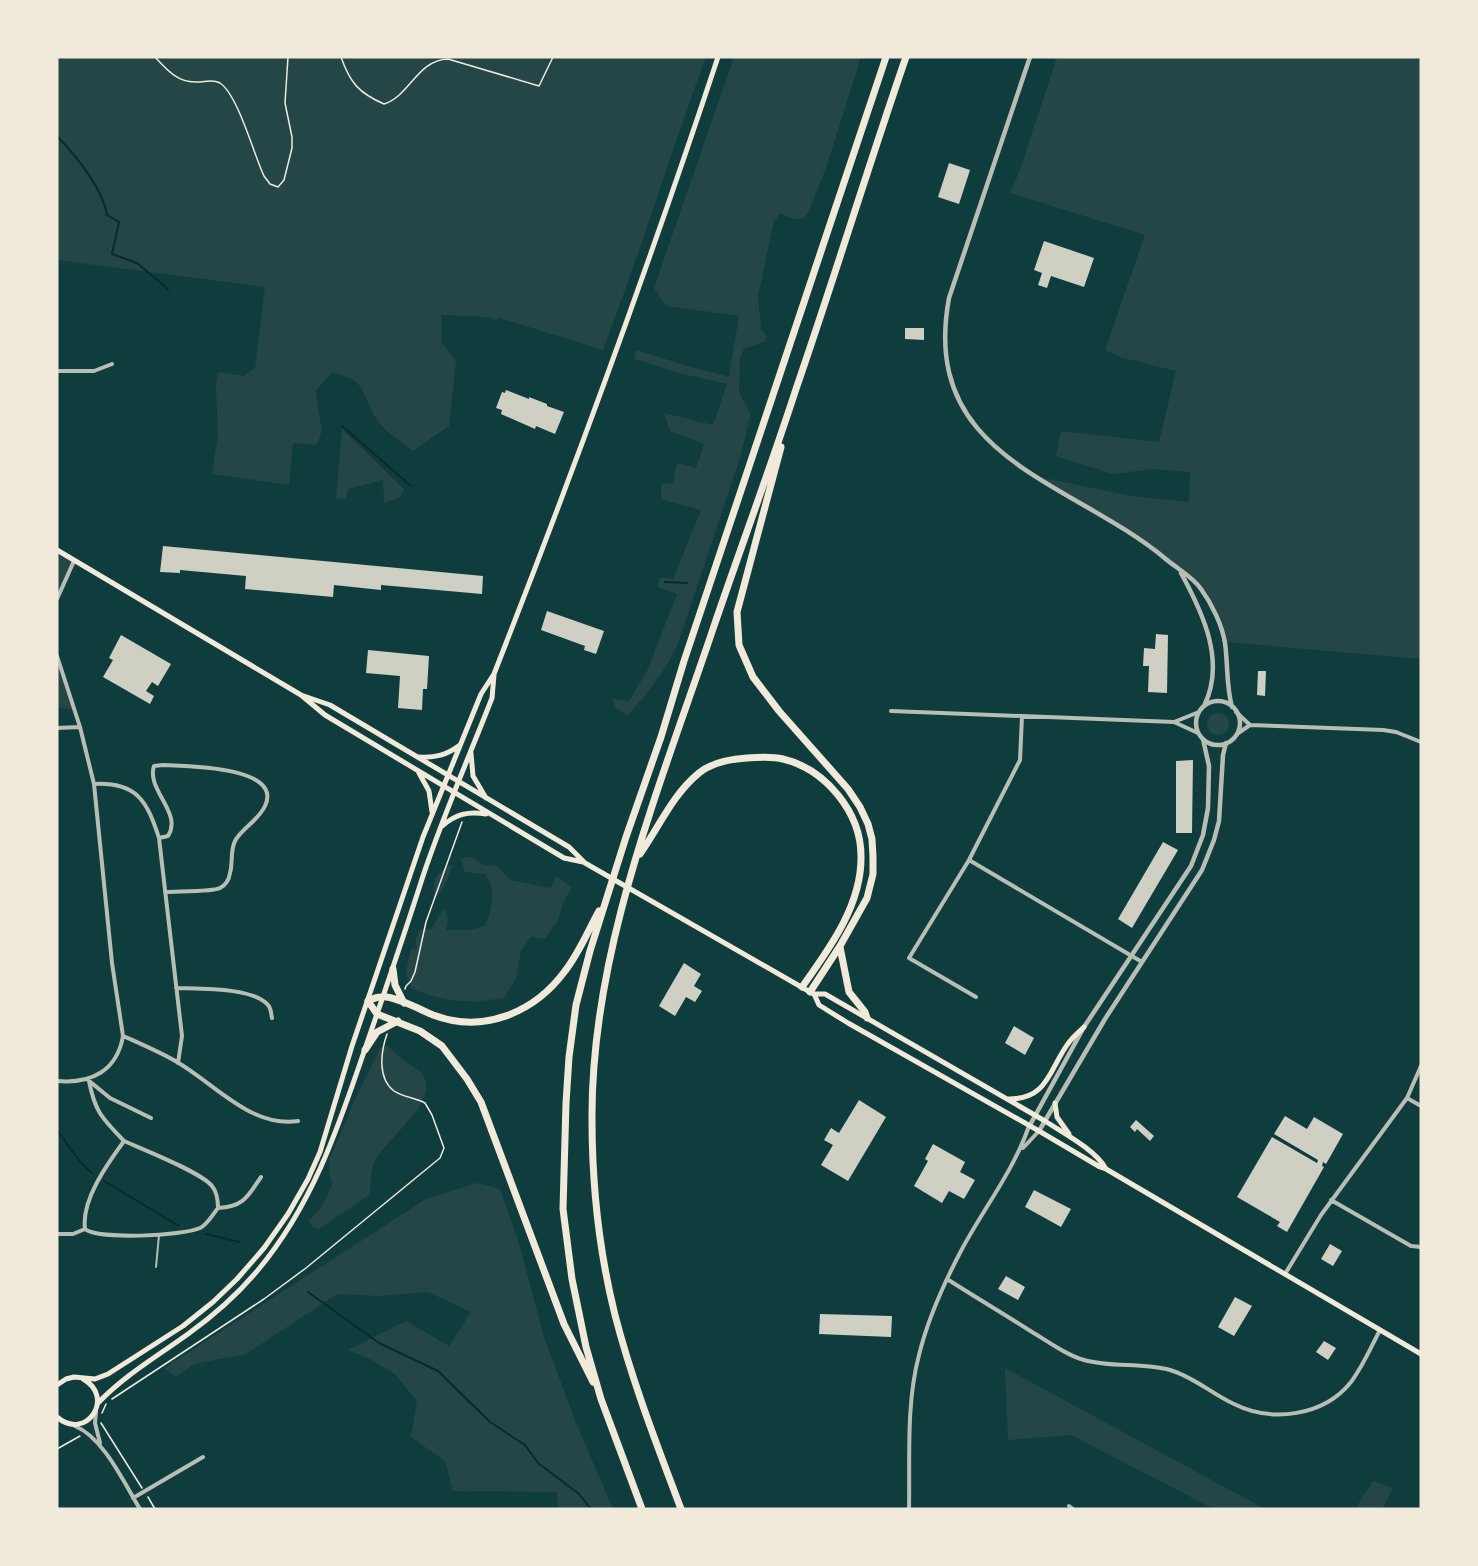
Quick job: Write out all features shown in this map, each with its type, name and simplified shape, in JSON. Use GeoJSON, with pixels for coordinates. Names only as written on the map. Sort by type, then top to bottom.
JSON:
{"type":"FeatureCollection","features":[{"type":"Feature","properties":{"kind":"highway"},"geometry":{"type":"LineString","coordinates":[[642,1509],[601,1399],[586,1347],[572,1280],[563,1209],[569,1068],[576,1005],[606,898],[886,57]]}},
{"type":"Feature","properties":{"kind":"highway"},"geometry":{"type":"LineString","coordinates":[[681,1509],[632,1373],[606,1273],[597,1218],[593,1169],[592,1117],[599,1016],[610,954],[635,861],[796,389],[906,57]]}},
{"type":"Feature","properties":{"kind":"highway"},"geometry":{"type":"LineString","coordinates":[[796,389],[737,612],[739,645],[753,677],[779,711],[848,789],[868,824],[872,839],[873,874],[867,898],[812,993]]}},
{"type":"Feature","properties":{"kind":"highway"},"geometry":{"type":"LineString","coordinates":[[635,861],[671,805],[686,787],[700,772],[718,764],[735,759],[782,758],[799,764],[822,780],[843,802],[852,817],[861,854],[860,874],[848,912],[825,953],[802,987]]}},
{"type":"Feature","properties":{"kind":"highway"},"geometry":{"type":"LineString","coordinates":[[601,1399],[564,1324],[481,1102],[467,1078],[442,1046],[420,1031],[377,1014],[368,1001],[383,996],[454,1021],[493,1020],[512,1015],[531,1005],[550,989],[566,970],[606,898]]}},
{"type":"Feature","properties":{"kind":"highway"},"geometry":{"type":"LineString","coordinates":[[840,946],[849,992],[867,1018]]}},
{"type":"Feature","properties":{"kind":"highway"},"geometry":{"type":"LineString","coordinates":[[393,969],[395,985],[404,1003]]}},
{"type":"Feature","properties":{"kind":"highway"},"geometry":{"type":"LineString","coordinates":[[365,1050],[377,1032],[389,1028],[398,1021]]}},
{"type":"Feature","properties":{"kind":"main road"},"geometry":{"type":"LineString","coordinates":[[57,1385],[66,1378],[95,1379],[108,1374],[183,1326],[229,1287],[264,1248],[288,1214],[308,1179],[320,1152],[368,1001],[432,815],[481,694],[494,674],[633,308],[718,57]]}},
{"type":"Feature","properties":{"kind":"main road"},"geometry":{"type":"LineString","coordinates":[[57,550],[301,694],[330,705],[418,757],[569,847],[585,863],[812,993],[825,994],[1045,1121],[1074,1140],[1106,1169]]}},
{"type":"Feature","properties":{"kind":"main road"},"geometry":{"type":"LineString","coordinates":[[57,1417],[72,1424],[86,1421],[96,1410],[98,1403],[116,1384],[214,1314],[257,1271],[282,1240],[299,1213],[315,1183],[365,1050],[424,872],[492,698],[494,674]]}},
{"type":"Feature","properties":{"kind":"main road"},"geometry":{"type":"LineString","coordinates":[[301,694],[326,715],[490,815],[564,858],[585,863]]}},
{"type":"Feature","properties":{"kind":"main road"},"geometry":{"type":"LineString","coordinates":[[418,757],[441,756],[452,752],[461,744]]}},
{"type":"Feature","properties":{"kind":"main road"},"geometry":{"type":"LineString","coordinates":[[471,751],[473,777],[487,799]]}},
{"type":"Feature","properties":{"kind":"main road"},"geometry":{"type":"LineString","coordinates":[[417,769],[429,791],[432,815]]}},
{"type":"Feature","properties":{"kind":"main road"},"geometry":{"type":"LineString","coordinates":[[441,828],[460,814],[474,812],[490,815]]}},
{"type":"Feature","properties":{"kind":"main road"},"geometry":{"type":"LineString","coordinates":[[812,993],[819,1005],[848,1023],[1030,1125],[1421,1354]]}},
{"type":"Feature","properties":{"kind":"main road"},"geometry":{"type":"LineString","coordinates":[[1006,1100],[1019,1100],[1037,1093],[1044,1086],[1070,1041],[1084,1027]]}},
{"type":"Feature","properties":{"kind":"main road"},"geometry":{"type":"LineString","coordinates":[[1055,1103],[1059,1121],[1074,1140]]}},
{"type":"Feature","properties":{"kind":"main road"},"geometry":{"type":"LineString","coordinates":[[82,1378],[94,1388],[98,1403]]}},
{"type":"Feature","properties":{"kind":"main road"},"geometry":{"type":"LineString","coordinates":[[57,1423],[65,1422]]}},
{"type":"Feature","properties":{"kind":"street"},"geometry":{"type":"LineString","coordinates":[[1030,57],[949,298],[945,338],[951,378],[957,395],[974,426],[1000,452],[1025,470],[1136,537],[1201,588],[1219,624],[1225,642],[1228,692],[1239,719],[1237,734]]}},
{"type":"Feature","properties":{"kind":"street"},"geometry":{"type":"LineString","coordinates":[[57,372],[94,371],[112,364]]}},
{"type":"Feature","properties":{"kind":"street"},"geometry":{"type":"LineString","coordinates":[[57,599],[74,561]]}},
{"type":"Feature","properties":{"kind":"street"},"geometry":{"type":"LineString","coordinates":[[1180,571],[1202,614],[1211,647],[1211,692],[1199,712],[1196,726],[1203,739],[1214,745],[1226,743],[1250,725],[1383,730],[1396,732],[1421,742]]}},
{"type":"Feature","properties":{"kind":"street"},"geometry":{"type":"LineString","coordinates":[[57,656],[80,727],[94,784],[112,963],[123,1035],[121,1047],[103,1071],[88,1080],[57,1081]]}},
{"type":"Feature","properties":{"kind":"street"},"geometry":{"type":"LineString","coordinates":[[1204,706],[1218,701],[1232,706]]}},
{"type":"Feature","properties":{"kind":"street"},"geometry":{"type":"LineString","coordinates":[[891,711],[1174,722],[1198,733]]}},
{"type":"Feature","properties":{"kind":"street"},"geometry":{"type":"LineString","coordinates":[[1174,722],[1199,712]]}},
{"type":"Feature","properties":{"kind":"street"},"geometry":{"type":"LineString","coordinates":[[1236,712],[1250,725]]}},
{"type":"Feature","properties":{"kind":"street"},"geometry":{"type":"LineString","coordinates":[[976,997],[909,958],[969,860],[1020,760],[1022,716]]}},
{"type":"Feature","properties":{"kind":"street"},"geometry":{"type":"LineString","coordinates":[[57,728],[80,727]]}},
{"type":"Feature","properties":{"kind":"street"},"geometry":{"type":"LineString","coordinates":[[909,1509],[911,1406],[919,1356],[936,1302],[961,1251],[1021,1150],[1030,1125],[1084,1027],[1191,866],[1203,835],[1208,808],[1208,755],[1203,739]]}},
{"type":"Feature","properties":{"kind":"street"},"geometry":{"type":"LineString","coordinates":[[1021,1150],[1039,1131],[1104,1018],[1209,857],[1219,821],[1226,743]]}},
{"type":"Feature","properties":{"kind":"street"},"geometry":{"type":"LineString","coordinates":[[159,838],[168,836],[171,827],[167,807],[152,780],[154,766],[221,769],[251,777],[262,785],[266,795],[266,805],[234,842],[231,871],[227,883],[218,890],[165,892]]}},
{"type":"Feature","properties":{"kind":"street"},"geometry":{"type":"LineString","coordinates":[[94,784],[113,783],[125,787],[140,798],[150,810],[159,838],[182,1036],[178,1063]]}},
{"type":"Feature","properties":{"kind":"street"},"geometry":{"type":"LineString","coordinates":[[969,860],[1142,962]]}},
{"type":"Feature","properties":{"kind":"street"},"geometry":{"type":"LineString","coordinates":[[176,988],[228,990],[245,994],[261,999],[269,1006],[272,1018]]}},
{"type":"Feature","properties":{"kind":"street"},"geometry":{"type":"LineString","coordinates":[[123,1035],[178,1063],[255,1115],[282,1123],[298,1121]]}},
{"type":"Feature","properties":{"kind":"street"},"geometry":{"type":"LineString","coordinates":[[1285,1275],[1331,1200],[1407,1098],[1421,1066]]}},
{"type":"Feature","properties":{"kind":"street"},"geometry":{"type":"LineString","coordinates":[[88,1080],[110,1098],[151,1118]]}},
{"type":"Feature","properties":{"kind":"street"},"geometry":{"type":"LineString","coordinates":[[85,1229],[102,1235],[182,1234],[202,1228],[218,1208],[217,1196],[212,1185],[124,1141],[100,1116],[93,1102],[88,1080]]}},
{"type":"Feature","properties":{"kind":"street"},"geometry":{"type":"LineString","coordinates":[[1407,1098],[1421,1106]]}},
{"type":"Feature","properties":{"kind":"street"},"geometry":{"type":"LineString","coordinates":[[85,1229],[84,1221],[94,1185],[124,1141]]}},
{"type":"Feature","properties":{"kind":"street"},"geometry":{"type":"LineString","coordinates":[[218,1208],[231,1208],[247,1199],[261,1177]]}},
{"type":"Feature","properties":{"kind":"street"},"geometry":{"type":"LineString","coordinates":[[1331,1200],[1411,1246],[1421,1247]]}},
{"type":"Feature","properties":{"kind":"street"},"geometry":{"type":"LineString","coordinates":[[59,1234],[73,1234],[85,1229]]}},
{"type":"Feature","properties":{"kind":"street"},"geometry":{"type":"LineString","coordinates":[[947,1279],[1074,1356],[1099,1363],[1158,1367],[1170,1370],[1182,1374],[1234,1404],[1254,1412],[1269,1414],[1309,1410],[1334,1397],[1351,1382],[1380,1330]]}},
{"type":"Feature","properties":{"kind":"street"},"geometry":{"type":"LineString","coordinates":[[96,1410],[95,1426],[101,1447]]}},
{"type":"Feature","properties":{"kind":"street"},"geometry":{"type":"LineString","coordinates":[[72,1424],[87,1432],[101,1447],[140,1509]]}},
{"type":"Feature","properties":{"kind":"street"},"geometry":{"type":"LineString","coordinates":[[133,1498],[203,1457]]}},
{"type":"Feature","properties":{"kind":"lane"},"geometry":{"type":"LineString","coordinates":[[156,1267],[159,1235]]}},
{"type":"Feature","properties":{"kind":"path"},"geometry":{"type":"LineString","coordinates":[[155,57],[175,77],[182,80],[213,81],[221,84],[244,122],[264,176],[270,184],[278,187],[284,180],[292,148],[285,103],[288,57]]}},
{"type":"Feature","properties":{"kind":"path"},"geometry":{"type":"LineString","coordinates":[[341,57],[348,77],[356,87],[384,104],[396,99],[424,68],[436,61],[448,59],[539,86],[553,57]]}},
{"type":"Feature","properties":{"kind":"path"},"geometry":{"type":"LineString","coordinates":[[402,995],[416,972],[426,922],[463,821]]}},
{"type":"Feature","properties":{"kind":"path"},"geometry":{"type":"LineString","coordinates":[[141,1487],[101,1423],[103,1410],[108,1402],[264,1299],[440,1158],[444,1149],[432,1115],[425,1103],[394,1091],[387,1083],[381,1064],[382,1046],[389,1028]]}},
{"type":"Feature","properties":{"kind":"path"},"geometry":{"type":"LineString","coordinates":[[95,1426],[101,1423]]}},
{"type":"Feature","properties":{"kind":"path"},"geometry":{"type":"LineString","coordinates":[[57,1449],[87,1432]]}},
{"type":"Feature","properties":{"kind":"path"},"geometry":{"type":"LineString","coordinates":[[146,1494],[155,1509]]}},
{"type":"Feature","properties":{"kind":"shaded area"},"geometry":{"type":"Polygon","coordinates":[[[57,57],[706,57],[603,350],[500,318],[495,321],[491,317],[442,315],[441,341],[456,361],[449,426],[413,451],[380,424],[358,384],[352,379],[332,373],[316,390],[322,430],[317,445],[293,443],[289,485],[212,474],[218,436],[216,385],[218,372],[244,376],[255,368],[265,287],[57,260],[57,57]]]}},
{"type":"Feature","properties":{"kind":"shaded area"},"geometry":{"type":"Polygon","coordinates":[[[734,57],[861,57],[826,168],[808,213],[805,217],[798,219],[780,214],[774,221],[758,296],[761,329],[766,335],[766,341],[744,349],[740,357],[739,391],[750,415],[741,455],[678,644],[655,682],[627,716],[615,707],[613,699],[629,701],[647,671],[677,594],[657,587],[660,577],[673,579],[701,510],[661,499],[661,484],[673,483],[677,463],[696,468],[704,444],[670,431],[664,413],[713,425],[727,384],[634,359],[637,350],[729,377],[739,316],[666,306],[654,288],[734,57]]]}},
{"type":"Feature","properties":{"kind":"shaded area"},"geometry":{"type":"Polygon","coordinates":[[[1057,57],[1421,57],[1421,659],[1225,642],[1219,624],[1201,588],[1158,553],[1034,476],[1131,496],[1189,502],[1190,472],[1154,469],[1113,474],[1056,456],[1061,431],[1159,442],[1176,371],[1120,357],[1105,350],[1145,235],[1010,193],[1020,170],[1057,57]]]}},
{"type":"Feature","properties":{"kind":"shaded area"},"geometry":{"type":"Polygon","coordinates":[[[342,429],[404,489],[401,497],[384,503],[383,480],[348,489],[346,499],[336,498],[342,429]]]}},
{"type":"Feature","properties":{"kind":"shaded area"},"geometry":{"type":"Polygon","coordinates":[[[57,550],[74,561],[57,599],[57,550]]]}},
{"type":"Feature","properties":{"kind":"shaded area"},"geometry":{"type":"Polygon","coordinates":[[[57,656],[74,710],[57,707],[57,656]]]}},
{"type":"Feature","properties":{"kind":"shaded area"},"geometry":{"type":"Polygon","coordinates":[[[1218,713],[1226,716],[1229,724],[1226,732],[1218,735],[1210,732],[1207,724],[1210,716],[1218,713]]]}},
{"type":"Feature","properties":{"kind":"shaded area"},"geometry":{"type":"Polygon","coordinates":[[[471,857],[484,865],[497,866],[510,880],[551,888],[556,876],[572,887],[564,901],[557,922],[545,939],[531,937],[521,951],[516,978],[504,998],[456,1001],[422,993],[411,988],[406,972],[411,949],[418,948],[415,943],[419,930],[431,929],[444,908],[448,918],[446,930],[469,930],[485,926],[490,913],[491,886],[485,874],[465,872],[461,858],[471,857]]]}},
{"type":"Feature","properties":{"kind":"shaded area"},"geometry":{"type":"Polygon","coordinates":[[[446,865],[452,866],[444,888],[433,901],[435,879],[446,865]]]}},
{"type":"Feature","properties":{"kind":"shaded area"},"geometry":{"type":"Polygon","coordinates":[[[388,1046],[422,1074],[426,1087],[424,1098],[418,1109],[376,1159],[369,1195],[319,1229],[313,1228],[309,1221],[323,1205],[332,1184],[329,1172],[330,1158],[380,1048],[388,1046]]]}},
{"type":"Feature","properties":{"kind":"shaded area"},"geometry":{"type":"Polygon","coordinates":[[[477,1183],[500,1189],[518,1240],[544,1337],[576,1423],[613,1509],[558,1509],[557,1492],[453,1491],[445,1461],[411,1437],[417,1401],[395,1374],[372,1360],[348,1350],[406,1321],[449,1346],[471,1312],[428,1292],[377,1296],[337,1294],[246,1354],[194,1364],[176,1377],[164,1368],[426,1199],[477,1183]]]}},
{"type":"Feature","properties":{"kind":"shaded area"},"geometry":{"type":"Polygon","coordinates":[[[1005,1368],[1265,1509],[1214,1509],[1071,1435],[1008,1440],[1005,1368]]]}},
{"type":"Feature","properties":{"kind":"shaded area"},"geometry":{"type":"Polygon","coordinates":[[[1373,1481],[1393,1488],[1382,1509],[1355,1509],[1373,1481]]]}},
{"type":"Feature","properties":{"kind":"building"},"geometry":{"type":"Polygon","coordinates":[[[949,163],[970,170],[959,204],[938,197],[949,163]]]}},
{"type":"Feature","properties":{"kind":"building"},"geometry":{"type":"Polygon","coordinates":[[[1044,241],[1094,258],[1084,287],[1051,276],[1047,288],[1038,285],[1042,273],[1034,270],[1044,241]]]}},
{"type":"Feature","properties":{"kind":"building"},"geometry":{"type":"Polygon","coordinates":[[[905,328],[924,328],[924,340],[905,339],[905,328]]]}},
{"type":"Feature","properties":{"kind":"building"},"geometry":{"type":"Polygon","coordinates":[[[506,390],[564,412],[555,434],[536,426],[535,429],[501,414],[502,410],[496,408],[502,392],[505,393],[506,390]]]}},
{"type":"Feature","properties":{"kind":"building"},"geometry":{"type":"Polygon","coordinates":[[[163,546],[483,576],[482,594],[381,585],[381,590],[334,585],[333,597],[245,589],[246,576],[180,570],[180,573],[160,572],[163,546]]]}},
{"type":"Feature","properties":{"kind":"building"},"geometry":{"type":"Polygon","coordinates":[[[547,611],[604,631],[596,654],[584,650],[585,646],[541,630],[547,611]]]}},
{"type":"Feature","properties":{"kind":"building"},"geometry":{"type":"Polygon","coordinates":[[[1156,634],[1168,635],[1167,693],[1148,692],[1149,666],[1143,666],[1144,648],[1155,649],[1156,634]]]}},
{"type":"Feature","properties":{"kind":"building"},"geometry":{"type":"Polygon","coordinates":[[[121,635],[171,664],[158,686],[152,682],[146,691],[154,696],[150,704],[103,677],[113,660],[109,658],[121,635]]]}},
{"type":"Feature","properties":{"kind":"building"},"geometry":{"type":"Polygon","coordinates":[[[368,650],[429,656],[427,689],[423,689],[422,710],[398,708],[400,676],[366,673],[368,650]]]}},
{"type":"Feature","properties":{"kind":"building"},"geometry":{"type":"Polygon","coordinates":[[[1258,671],[1266,671],[1265,696],[1257,695],[1258,671]]]}},
{"type":"Feature","properties":{"kind":"building"},"geometry":{"type":"Polygon","coordinates":[[[1193,760],[1192,833],[1176,833],[1176,761],[1193,760]]]}},
{"type":"Feature","properties":{"kind":"building"},"geometry":{"type":"Polygon","coordinates":[[[1163,842],[1178,850],[1132,928],[1118,919],[1163,842]]]}},
{"type":"Feature","properties":{"kind":"building"},"geometry":{"type":"Polygon","coordinates":[[[684,963],[701,974],[694,986],[702,991],[695,1002],[686,997],[675,1016],[659,1006],[684,963]]]}},
{"type":"Feature","properties":{"kind":"building"},"geometry":{"type":"Polygon","coordinates":[[[1014,1026],[1034,1038],[1025,1055],[1005,1043],[1014,1026]]]}},
{"type":"Feature","properties":{"kind":"building"},"geometry":{"type":"Polygon","coordinates":[[[859,1100],[886,1117],[848,1181],[821,1165],[833,1145],[824,1140],[831,1128],[839,1133],[859,1100]]]}},
{"type":"Feature","properties":{"kind":"building"},"geometry":{"type":"Polygon","coordinates":[[[1285,1116],[1307,1129],[1314,1117],[1343,1134],[1326,1164],[1323,1162],[1324,1167],[1287,1232],[1277,1226],[1280,1222],[1237,1197],[1272,1137],[1317,1163],[1318,1160],[1274,1134],[1285,1116]]]}},
{"type":"Feature","properties":{"kind":"building"},"geometry":{"type":"Polygon","coordinates":[[[1136,1120],[1154,1136],[1150,1141],[1137,1129],[1135,1132],[1130,1127],[1136,1120]]]}},
{"type":"Feature","properties":{"kind":"building"},"geometry":{"type":"Polygon","coordinates":[[[933,1144],[965,1162],[960,1172],[975,1180],[964,1199],[949,1191],[942,1203],[914,1186],[928,1161],[925,1159],[933,1144]]]}},
{"type":"Feature","properties":{"kind":"building"},"geometry":{"type":"Polygon","coordinates":[[[1034,1190],[1071,1209],[1061,1227],[1025,1207],[1034,1190]]]}},
{"type":"Feature","properties":{"kind":"building"},"geometry":{"type":"Polygon","coordinates":[[[1330,1244],[1342,1251],[1333,1266],[1321,1259],[1330,1244]]]}},
{"type":"Feature","properties":{"kind":"building"},"geometry":{"type":"Polygon","coordinates":[[[1006,1276],[1025,1287],[1018,1300],[998,1289],[1006,1276]]]}},
{"type":"Feature","properties":{"kind":"building"},"geometry":{"type":"Polygon","coordinates":[[[1235,1297],[1252,1306],[1234,1336],[1218,1327],[1235,1297]]]}},
{"type":"Feature","properties":{"kind":"building"},"geometry":{"type":"Polygon","coordinates":[[[820,1314],[892,1316],[891,1337],[819,1334],[820,1314]]]}},
{"type":"Feature","properties":{"kind":"building"},"geometry":{"type":"Polygon","coordinates":[[[1324,1341],[1336,1348],[1328,1360],[1316,1352],[1324,1341]]]}},
{"type":"Feature","properties":{"kind":"waterway"},"geometry":{"type":"LineString","coordinates":[[57,136],[80,162],[94,183],[107,215],[119,222],[112,254],[137,263],[168,289]]}},
{"type":"Feature","properties":{"kind":"waterway"},"geometry":{"type":"LineString","coordinates":[[342,426],[411,486]]}},
{"type":"Feature","properties":{"kind":"waterway"},"geometry":{"type":"LineString","coordinates":[[665,582],[687,583]]}},
{"type":"Feature","properties":{"kind":"waterway"},"geometry":{"type":"LineString","coordinates":[[57,1130],[81,1163],[92,1173]]}},
{"type":"Feature","properties":{"kind":"waterway"},"geometry":{"type":"LineString","coordinates":[[104,1181],[179,1226]]}},
{"type":"Feature","properties":{"kind":"waterway"},"geometry":{"type":"LineString","coordinates":[[206,1234],[240,1242]]}},
{"type":"Feature","properties":{"kind":"waterway"},"geometry":{"type":"LineString","coordinates":[[308,1292],[379,1343],[438,1371],[490,1422],[525,1445],[538,1463],[579,1494],[591,1509]]}}]}
